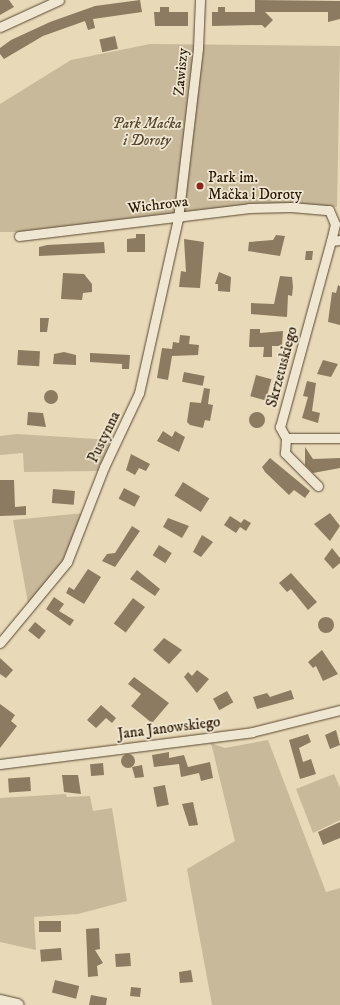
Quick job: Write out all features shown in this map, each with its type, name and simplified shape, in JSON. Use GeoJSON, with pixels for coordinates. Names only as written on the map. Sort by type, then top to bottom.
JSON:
{"type":"FeatureCollection","features":[{"type":"Feature","properties":{"kind":"street"},"geometry":{"type":"LineString","coordinates":[[0,27],[59,0]]}},
{"type":"Feature","properties":{"kind":"street","name":"Zawiszy"},"geometry":{"type":"LineString","coordinates":[[178,219],[198,48],[200,0]]}},
{"type":"Feature","properties":{"kind":"street","name":"Wichrowa"},"geometry":{"type":"LineString","coordinates":[[19,236],[178,219],[249,208],[322,208],[334,217],[335,240]]}},
{"type":"Feature","properties":{"kind":"street","name":"Pustynna"},"geometry":{"type":"LineString","coordinates":[[0,643],[68,562],[76,544],[104,467],[139,393],[178,219]]}},
{"type":"Feature","properties":{"kind":"street","name":"Skrzetuskiego"},"geometry":{"type":"LineString","coordinates":[[318,486],[285,453],[286,438],[280,425],[335,240]]}},
{"type":"Feature","properties":{"kind":"street"},"geometry":{"type":"LineString","coordinates":[[286,438],[340,438]]}},
{"type":"Feature","properties":{"kind":"street","name":"Jana Janowskiego"},"geometry":{"type":"LineString","coordinates":[[0,764],[252,732],[340,710]]}},
{"type":"Feature","properties":{"kind":"street"},"geometry":{"type":"LineString","coordinates":[[0,1001],[18,1005]]}},
{"type":"Feature","properties":{"kind":"green space","name":"Park Maćka i Doroty"},"geometry":{"type":"Polygon","coordinates":[[[150,44],[340,46],[337,207],[270,204],[44,232],[0,232],[0,104],[71,60],[150,44]]]}},
{"type":"Feature","properties":{"kind":"green space"},"geometry":{"type":"Polygon","coordinates":[[[17,434],[112,440],[98,471],[24,472],[23,453],[0,455],[0,436],[17,434]]]}},
{"type":"Feature","properties":{"kind":"green space"},"geometry":{"type":"Polygon","coordinates":[[[84,513],[62,563],[28,603],[13,520],[84,513]]]}},
{"type":"Feature","properties":{"kind":"green space"},"geometry":{"type":"Polygon","coordinates":[[[268,740],[326,892],[340,888],[340,1005],[212,1005],[187,869],[235,841],[211,743],[225,748],[268,740]]]}},
{"type":"Feature","properties":{"kind":"green space"},"geometry":{"type":"Polygon","coordinates":[[[334,774],[340,788],[340,820],[313,833],[296,789],[334,774]]]}},
{"type":"Feature","properties":{"kind":"green space"},"geometry":{"type":"Polygon","coordinates":[[[66,794],[67,797],[90,796],[93,811],[112,808],[127,901],[78,914],[34,917],[36,950],[0,942],[0,798],[66,794]]]}},
{"type":"Feature","properties":{"kind":"building"},"geometry":{"type":"Polygon","coordinates":[[[0,0],[9,0],[14,7],[0,15],[0,0]]]}},
{"type":"Feature","properties":{"kind":"building"},"geometry":{"type":"Polygon","coordinates":[[[140,0],[142,12],[93,19],[95,28],[88,30],[85,21],[43,36],[4,59],[0,54],[0,48],[11,40],[50,22],[95,6],[140,0]]]}},
{"type":"Feature","properties":{"kind":"building"},"geometry":{"type":"Polygon","coordinates":[[[255,0],[340,1],[340,19],[328,22],[328,12],[265,12],[273,20],[265,28],[262,25],[212,26],[212,12],[218,12],[218,7],[225,7],[225,12],[255,12],[255,0]]]}},
{"type":"Feature","properties":{"kind":"building"},"geometry":{"type":"Polygon","coordinates":[[[160,7],[169,7],[169,12],[188,12],[188,26],[155,26],[154,12],[160,12],[160,7]]]}},
{"type":"Feature","properties":{"kind":"building"},"geometry":{"type":"Polygon","coordinates":[[[115,36],[118,49],[102,52],[99,40],[115,36]]]}},
{"type":"Feature","properties":{"kind":"building"},"geometry":{"type":"Polygon","coordinates":[[[136,234],[145,234],[145,252],[127,252],[127,239],[136,238],[136,234]]]}},
{"type":"Feature","properties":{"kind":"building"},"geometry":{"type":"Polygon","coordinates":[[[276,235],[285,236],[280,256],[248,251],[249,242],[273,240],[276,235]]]}},
{"type":"Feature","properties":{"kind":"building"},"geometry":{"type":"Polygon","coordinates":[[[184,239],[204,242],[200,288],[179,287],[181,271],[186,272],[184,239]]]}},
{"type":"Feature","properties":{"kind":"building"},"geometry":{"type":"Polygon","coordinates":[[[104,242],[105,253],[39,256],[39,247],[47,245],[104,242]]]}},
{"type":"Feature","properties":{"kind":"building"},"geometry":{"type":"Polygon","coordinates":[[[306,251],[313,251],[312,260],[305,260],[306,251]]]}},
{"type":"Feature","properties":{"kind":"building"},"geometry":{"type":"Polygon","coordinates":[[[219,272],[231,277],[230,292],[218,291],[218,284],[215,284],[219,272]]]}},
{"type":"Feature","properties":{"kind":"building"},"geometry":{"type":"Polygon","coordinates":[[[63,273],[84,274],[92,284],[92,292],[83,293],[82,300],[61,299],[63,273]]]}},
{"type":"Feature","properties":{"kind":"building"},"geometry":{"type":"Polygon","coordinates":[[[280,276],[292,277],[292,296],[288,295],[287,317],[251,314],[251,303],[274,304],[280,276]]]}},
{"type":"Feature","properties":{"kind":"building"},"geometry":{"type":"Polygon","coordinates":[[[338,285],[340,286],[340,325],[328,322],[332,292],[336,293],[338,285]]]}},
{"type":"Feature","properties":{"kind":"building"},"geometry":{"type":"Polygon","coordinates":[[[40,318],[49,318],[47,332],[40,332],[40,318]]]}},
{"type":"Feature","properties":{"kind":"building"},"geometry":{"type":"Polygon","coordinates":[[[250,329],[260,329],[260,333],[283,331],[282,346],[272,346],[272,357],[263,357],[264,347],[249,347],[250,329]]]}},
{"type":"Feature","properties":{"kind":"building"},"geometry":{"type":"Polygon","coordinates":[[[180,335],[190,336],[189,344],[199,345],[198,355],[172,356],[168,380],[157,378],[162,348],[172,349],[173,342],[179,343],[180,335]]]}},
{"type":"Feature","properties":{"kind":"building"},"geometry":{"type":"Polygon","coordinates":[[[18,350],[40,351],[39,366],[17,365],[18,350]]]}},
{"type":"Feature","properties":{"kind":"building"},"geometry":{"type":"Polygon","coordinates":[[[64,352],[76,355],[76,365],[53,364],[54,354],[64,352]]]}},
{"type":"Feature","properties":{"kind":"building"},"geometry":{"type":"Polygon","coordinates":[[[90,353],[130,355],[129,369],[122,369],[122,364],[90,362],[90,353]]]}},
{"type":"Feature","properties":{"kind":"building"},"geometry":{"type":"Polygon","coordinates":[[[323,360],[338,364],[331,377],[317,374],[323,360]]]}},
{"type":"Feature","properties":{"kind":"building"},"geometry":{"type":"Polygon","coordinates":[[[184,372],[205,376],[203,386],[182,382],[184,372]]]}},
{"type":"Feature","properties":{"kind":"building"},"geometry":{"type":"Polygon","coordinates":[[[256,375],[271,379],[266,400],[250,396],[256,375]]]}},
{"type":"Feature","properties":{"kind":"building"},"geometry":{"type":"Polygon","coordinates":[[[307,381],[316,383],[312,411],[320,413],[318,423],[302,418],[308,397],[303,396],[307,381]]]}},
{"type":"Feature","properties":{"kind":"building"},"geometry":{"type":"Polygon","coordinates":[[[204,388],[210,389],[208,404],[213,405],[210,421],[205,420],[203,428],[190,425],[187,422],[190,402],[201,403],[204,388]]]}},
{"type":"Feature","properties":{"kind":"building"},"geometry":{"type":"Polygon","coordinates":[[[48,390],[54,390],[58,394],[58,400],[54,404],[48,404],[44,400],[44,394],[48,390]]]}},
{"type":"Feature","properties":{"kind":"building"},"geometry":{"type":"Polygon","coordinates":[[[28,412],[43,413],[46,427],[27,425],[28,412]]]}},
{"type":"Feature","properties":{"kind":"building"},"geometry":{"type":"Polygon","coordinates":[[[254,412],[260,412],[265,417],[263,426],[260,428],[254,428],[249,423],[249,417],[254,412]]]}},
{"type":"Feature","properties":{"kind":"building"},"geometry":{"type":"Polygon","coordinates":[[[163,431],[172,437],[175,431],[185,437],[179,452],[157,441],[163,431]]]}},
{"type":"Feature","properties":{"kind":"building"},"geometry":{"type":"Polygon","coordinates":[[[305,447],[313,459],[340,458],[340,468],[313,473],[305,465],[305,447]]]}},
{"type":"Feature","properties":{"kind":"building"},"geometry":{"type":"Polygon","coordinates":[[[131,454],[150,464],[146,471],[139,468],[135,475],[126,470],[131,454]]]}},
{"type":"Feature","properties":{"kind":"building"},"geometry":{"type":"Polygon","coordinates":[[[270,458],[310,491],[305,498],[294,490],[289,495],[265,472],[262,467],[270,458]]]}},
{"type":"Feature","properties":{"kind":"building"},"geometry":{"type":"Polygon","coordinates":[[[0,480],[14,480],[15,507],[26,506],[26,515],[0,516],[0,480]]]}},
{"type":"Feature","properties":{"kind":"building"},"geometry":{"type":"Polygon","coordinates":[[[183,482],[209,498],[201,512],[175,496],[183,482]]]}},
{"type":"Feature","properties":{"kind":"building"},"geometry":{"type":"Polygon","coordinates":[[[124,488],[140,496],[135,507],[119,499],[124,488]]]}},
{"type":"Feature","properties":{"kind":"building"},"geometry":{"type":"Polygon","coordinates":[[[53,489],[75,491],[74,505],[52,503],[53,489]]]}},
{"type":"Feature","properties":{"kind":"building"},"geometry":{"type":"Polygon","coordinates":[[[330,513],[340,526],[330,541],[314,524],[330,513]]]}},
{"type":"Feature","properties":{"kind":"building"},"geometry":{"type":"Polygon","coordinates":[[[230,516],[241,523],[244,519],[251,523],[246,531],[240,527],[236,533],[224,525],[230,516]]]}},
{"type":"Feature","properties":{"kind":"building"},"geometry":{"type":"Polygon","coordinates":[[[168,518],[189,526],[182,538],[163,527],[168,518]]]}},
{"type":"Feature","properties":{"kind":"building"},"geometry":{"type":"Polygon","coordinates":[[[132,526],[140,531],[115,567],[102,561],[107,554],[115,553],[132,526]]]}},
{"type":"Feature","properties":{"kind":"building"},"geometry":{"type":"Polygon","coordinates":[[[202,535],[213,542],[201,557],[193,552],[202,535]]]}},
{"type":"Feature","properties":{"kind":"building"},"geometry":{"type":"Polygon","coordinates":[[[159,545],[172,553],[165,563],[153,555],[159,545]]]}},
{"type":"Feature","properties":{"kind":"building"},"geometry":{"type":"Polygon","coordinates":[[[332,548],[340,558],[340,563],[333,569],[324,559],[332,548]]]}},
{"type":"Feature","properties":{"kind":"building"},"geometry":{"type":"Polygon","coordinates":[[[88,569],[101,577],[84,604],[66,593],[69,587],[74,590],[88,569]]]}},
{"type":"Feature","properties":{"kind":"building"},"geometry":{"type":"Polygon","coordinates":[[[137,570],[160,589],[155,596],[130,579],[137,570]]]}},
{"type":"Feature","properties":{"kind":"building"},"geometry":{"type":"Polygon","coordinates":[[[291,573],[317,602],[308,610],[291,589],[287,592],[279,583],[291,573]]]}},
{"type":"Feature","properties":{"kind":"building"},"geometry":{"type":"Polygon","coordinates":[[[54,597],[64,604],[59,611],[74,620],[70,626],[46,609],[54,597]]]}},
{"type":"Feature","properties":{"kind":"building"},"geometry":{"type":"Polygon","coordinates":[[[133,598],[145,607],[126,633],[114,624],[133,598]]]}},
{"type":"Feature","properties":{"kind":"building"},"geometry":{"type":"Polygon","coordinates":[[[326,617],[332,619],[334,625],[332,631],[326,633],[320,631],[318,625],[320,619],[326,617]]]}},
{"type":"Feature","properties":{"kind":"building"},"geometry":{"type":"Polygon","coordinates":[[[35,622],[46,631],[39,639],[28,631],[35,622]]]}},
{"type":"Feature","properties":{"kind":"building"},"geometry":{"type":"Polygon","coordinates":[[[164,638],[182,650],[169,664],[153,650],[164,638]]]}},
{"type":"Feature","properties":{"kind":"building"},"geometry":{"type":"Polygon","coordinates":[[[322,650],[338,674],[323,681],[316,666],[313,668],[308,662],[322,650]]]}},
{"type":"Feature","properties":{"kind":"building"},"geometry":{"type":"Polygon","coordinates":[[[0,658],[13,670],[6,678],[0,674],[0,658]]]}},
{"type":"Feature","properties":{"kind":"building"},"geometry":{"type":"Polygon","coordinates":[[[197,670],[209,679],[197,693],[184,677],[188,672],[192,676],[197,670]]]}},
{"type":"Feature","properties":{"kind":"building"},"geometry":{"type":"Polygon","coordinates":[[[134,677],[169,703],[152,723],[131,706],[141,694],[128,684],[134,677]]]}},
{"type":"Feature","properties":{"kind":"building"},"geometry":{"type":"Polygon","coordinates":[[[291,690],[294,699],[257,709],[253,697],[267,693],[270,697],[291,690]]]}},
{"type":"Feature","properties":{"kind":"building"},"geometry":{"type":"Polygon","coordinates":[[[227,691],[233,702],[219,710],[213,699],[227,691]]]}},
{"type":"Feature","properties":{"kind":"building"},"geometry":{"type":"Polygon","coordinates":[[[0,704],[15,715],[11,721],[17,726],[0,748],[0,704]]]}},
{"type":"Feature","properties":{"kind":"building"},"geometry":{"type":"Polygon","coordinates":[[[101,705],[116,718],[112,723],[106,718],[96,728],[87,720],[101,705]]]}},
{"type":"Feature","properties":{"kind":"building"},"geometry":{"type":"Polygon","coordinates":[[[336,730],[340,745],[330,749],[325,735],[336,730]]]}},
{"type":"Feature","properties":{"kind":"building"},"geometry":{"type":"Polygon","coordinates":[[[308,734],[311,742],[299,748],[303,762],[311,759],[316,774],[300,779],[289,740],[308,734]]]}},
{"type":"Feature","properties":{"kind":"building"},"geometry":{"type":"Polygon","coordinates":[[[169,752],[169,758],[184,755],[188,767],[210,762],[213,778],[201,781],[199,773],[181,777],[179,764],[154,767],[152,755],[169,752]]]}},
{"type":"Feature","properties":{"kind":"building"},"geometry":{"type":"Polygon","coordinates":[[[125,754],[131,754],[135,758],[135,764],[131,768],[125,768],[121,764],[121,758],[125,754]]]}},
{"type":"Feature","properties":{"kind":"building"},"geometry":{"type":"Polygon","coordinates":[[[103,763],[104,775],[91,776],[90,764],[103,763]]]}},
{"type":"Feature","properties":{"kind":"building"},"geometry":{"type":"Polygon","coordinates":[[[142,765],[144,777],[135,778],[132,767],[142,765]]]}},
{"type":"Feature","properties":{"kind":"building"},"geometry":{"type":"Polygon","coordinates":[[[62,775],[78,775],[81,794],[64,792],[62,775]]]}},
{"type":"Feature","properties":{"kind":"building"},"geometry":{"type":"Polygon","coordinates":[[[30,777],[31,791],[9,793],[8,779],[30,777]]]}},
{"type":"Feature","properties":{"kind":"building"},"geometry":{"type":"Polygon","coordinates":[[[165,785],[169,805],[157,807],[153,787],[165,785]]]}},
{"type":"Feature","properties":{"kind":"building"},"geometry":{"type":"Polygon","coordinates":[[[193,802],[198,825],[189,826],[182,804],[193,802]]]}},
{"type":"Feature","properties":{"kind":"building"},"geometry":{"type":"Polygon","coordinates":[[[340,822],[340,838],[323,845],[318,832],[340,822]]]}},
{"type":"Feature","properties":{"kind":"building"},"geometry":{"type":"Polygon","coordinates":[[[39,921],[61,921],[61,932],[39,932],[39,921]]]}},
{"type":"Feature","properties":{"kind":"building"},"geometry":{"type":"Polygon","coordinates":[[[99,928],[100,949],[95,950],[103,963],[97,966],[98,976],[88,977],[86,929],[99,928]]]}},
{"type":"Feature","properties":{"kind":"building"},"geometry":{"type":"Polygon","coordinates":[[[61,948],[62,960],[41,962],[40,950],[61,948]]]}},
{"type":"Feature","properties":{"kind":"building"},"geometry":{"type":"Polygon","coordinates":[[[130,953],[131,966],[116,967],[115,954],[130,953]]]}},
{"type":"Feature","properties":{"kind":"building"},"geometry":{"type":"Polygon","coordinates":[[[191,970],[193,982],[180,983],[179,972],[191,970]]]}},
{"type":"Feature","properties":{"kind":"building"},"geometry":{"type":"Polygon","coordinates":[[[55,980],[79,986],[76,999],[52,993],[55,980]]]}},
{"type":"Feature","properties":{"kind":"building"},"geometry":{"type":"Polygon","coordinates":[[[131,987],[141,988],[140,997],[130,996],[131,987]]]}},
{"type":"Feature","properties":{"kind":"building"},"geometry":{"type":"Polygon","coordinates":[[[91,995],[107,998],[106,1005],[89,1005],[91,995]]]}},
{"type":"Feature","properties":{"kind":"place","name":"Park im. Mačka i Doroty"},"geometry":{"type":"Point","coordinates":[200,186]}}]}
